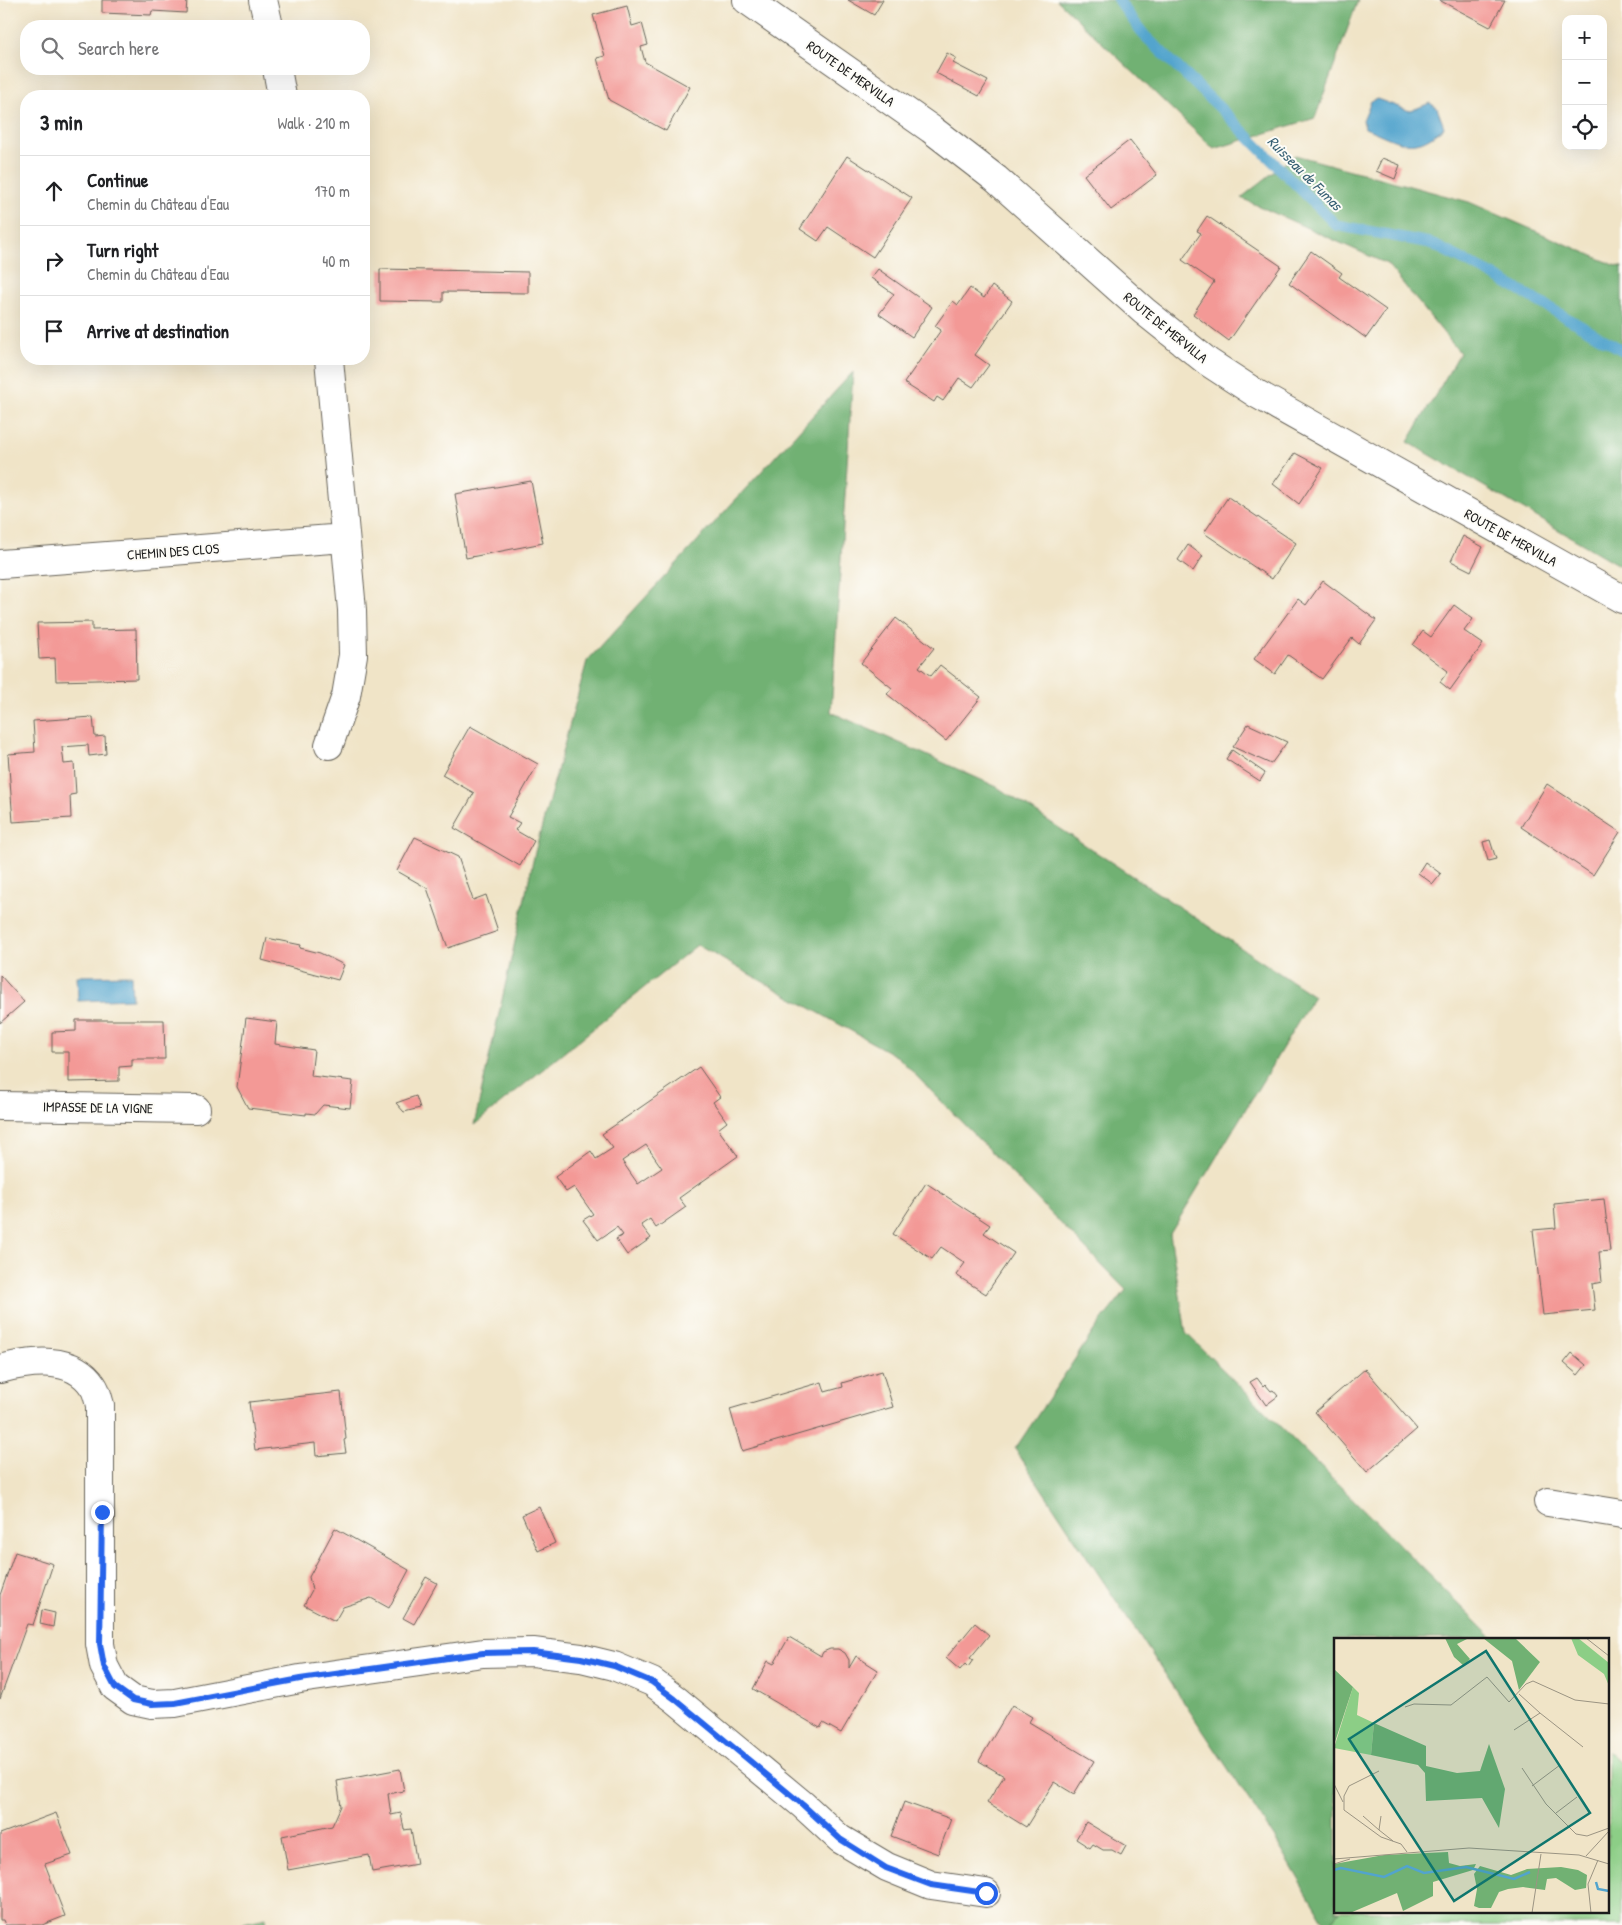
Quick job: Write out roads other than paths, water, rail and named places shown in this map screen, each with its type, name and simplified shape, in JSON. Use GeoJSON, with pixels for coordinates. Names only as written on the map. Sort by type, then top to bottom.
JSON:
{"type":"FeatureCollection","features":[{"type":"Feature","properties":{"kind":"street"},"geometry":{"type":"LineString","coordinates":[[263,0],[267,20]]}},
{"type":"Feature","properties":{"kind":"street","name":"ROUTE DE MERVILLA"},"geometry":{"type":"LineString","coordinates":[[747,0],[931,129],[996,178],[1144,311],[1208,362],[1257,394],[1622,598]]}},
{"type":"Feature","properties":{"kind":"street"},"geometry":{"type":"LineString","coordinates":[[278,75],[281,90]]}},
{"type":"Feature","properties":{"kind":"street"},"geometry":{"type":"LineString","coordinates":[[329,745],[346,696],[353,655],[352,610],[330,365]]}},
{"type":"Feature","properties":{"kind":"street","name":"CHEMIN DES CLOS"},"geometry":{"type":"LineString","coordinates":[[2,564],[345,538]]}},
{"type":"Feature","properties":{"kind":"street","name":"IMPASSE DE LA VIGNE"},"geometry":{"type":"LineString","coordinates":[[0,1106],[196,1109]]}},
{"type":"Feature","properties":{"kind":"street"},"geometry":{"type":"LineString","coordinates":[[0,1369],[23,1363],[53,1362],[79,1371],[94,1387],[100,1405],[102,1512],[100,1644],[104,1666],[115,1687],[133,1700],[152,1704],[175,1703],[300,1679],[483,1653],[533,1652],[581,1658],[614,1666],[652,1682],[803,1805],[840,1839],[886,1868],[931,1885],[986,1893]]}},
{"type":"Feature","properties":{"kind":"street"},"geometry":{"type":"LineString","coordinates":[[1548,1502],[1622,1514]]}},
{"type":"Feature","properties":{"kind":"water"},"geometry":{"type":"Polygon","coordinates":[[[1377,99],[1410,111],[1430,103],[1437,108],[1444,127],[1424,141],[1415,143],[1406,143],[1388,138],[1365,128],[1363,120],[1371,101],[1377,99]]]}},
{"type":"Feature","properties":{"kind":"water"},"geometry":{"type":"Polygon","coordinates":[[[131,975],[132,999],[78,1001],[77,976],[131,975]]]}},
{"type":"Feature","properties":{"kind":"waterway","name":"Ruisseau de Fumas"},"geometry":{"type":"LineString","coordinates":[[1118,0],[1145,36],[1217,105],[1336,225],[1430,243],[1493,275],[1622,350]]}}]}
